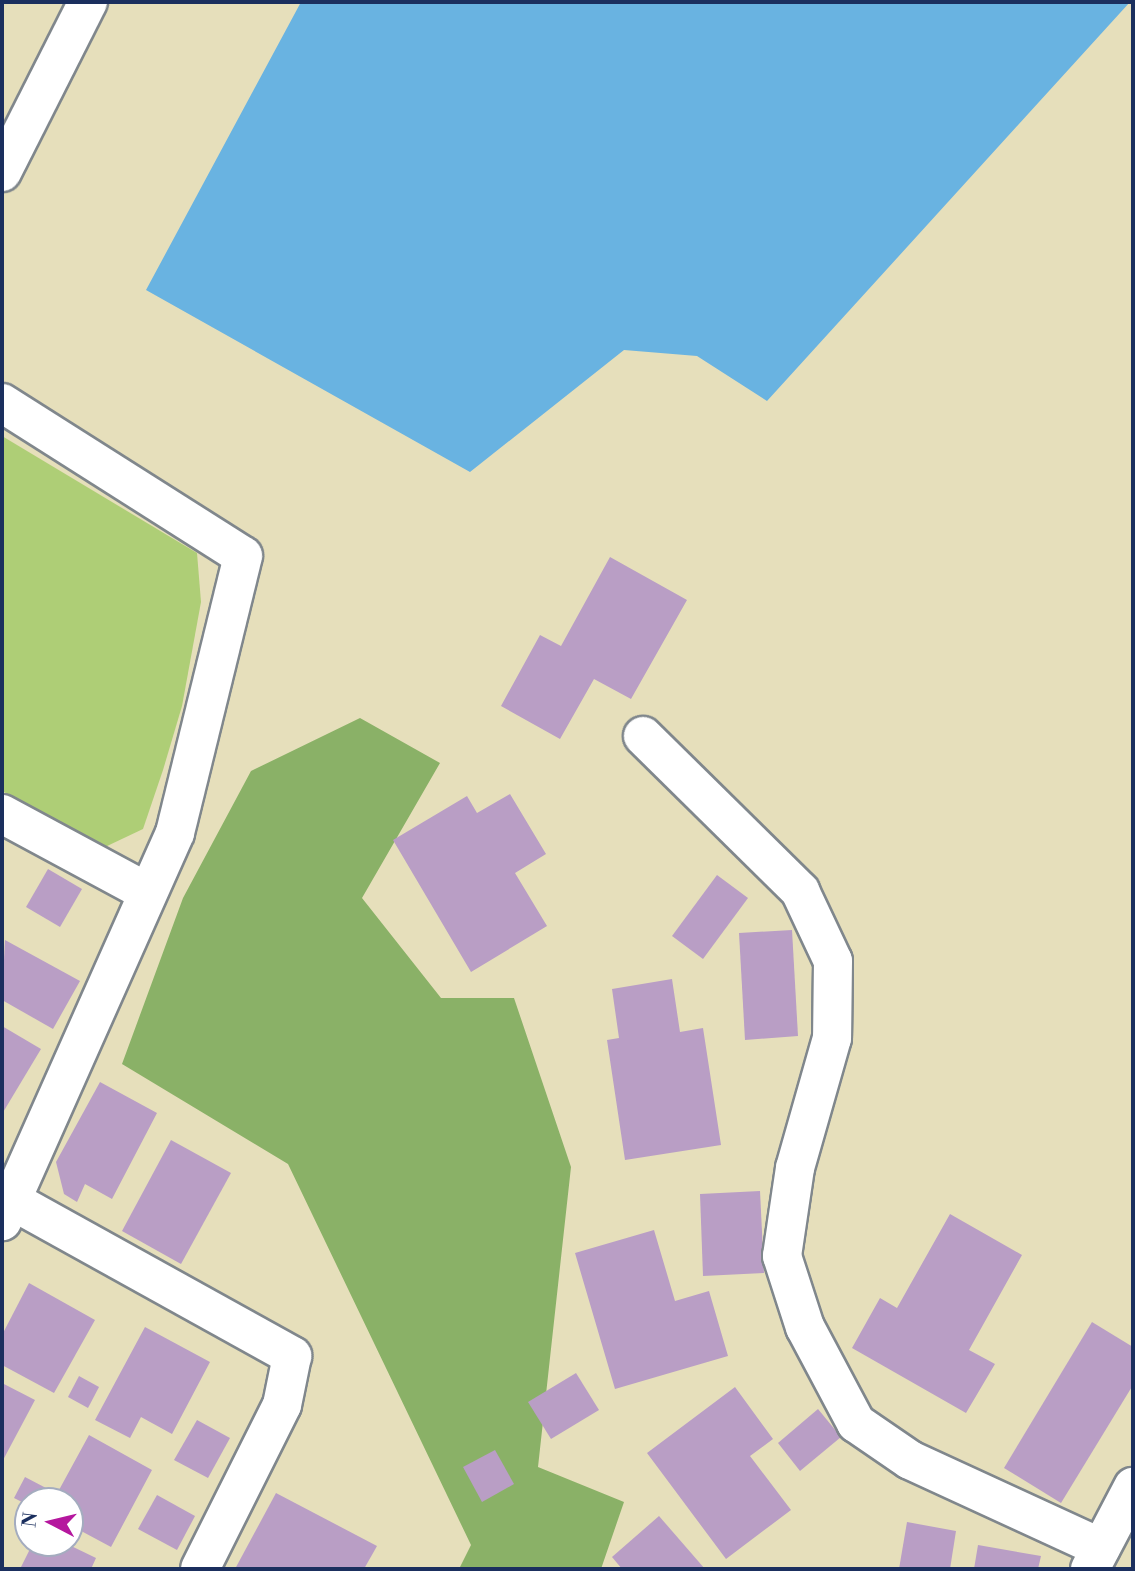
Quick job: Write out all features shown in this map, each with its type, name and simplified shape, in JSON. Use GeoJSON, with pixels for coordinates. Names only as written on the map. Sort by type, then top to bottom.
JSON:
{"type":"FeatureCollection","features":[{"type":"Feature","properties":{"kind":"street"},"geometry":{"type":"LineString","coordinates":[[6,153],[88,2]]}},
{"type":"Feature","properties":{"kind":"street"},"geometry":{"type":"LineString","coordinates":[[2,403],[243,556],[175,833],[5,1206],[292,1356],[282,1405],[200,1569]]}},
{"type":"Feature","properties":{"kind":"street"},"geometry":{"type":"LineString","coordinates":[[643,736],[800,891],[833,961],[832,1038],[795,1168],[782,1256],[805,1327],[856,1423],[910,1461],[1095,1558],[1133,1487]]}},
{"type":"Feature","properties":{"kind":"street"},"geometry":{"type":"LineString","coordinates":[[2,814],[147,892]]}},
{"type":"Feature","properties":{"kind":"green space"},"geometry":{"type":"Polygon","coordinates":[[[2,436],[197,553],[201,602],[182,706],[163,770],[143,829],[105,847],[2,791],[2,436]]]}},
{"type":"Feature","properties":{"kind":"green space"},"geometry":{"type":"Polygon","coordinates":[[[360,718],[440,763],[362,898],[441,998],[514,998],[571,1167],[538,1467],[624,1502],[601,1569],[459,1569],[471,1545],[288,1164],[122,1064],[183,898],[251,771],[360,718]]]}},
{"type":"Feature","properties":{"kind":"water"},"geometry":{"type":"Polygon","coordinates":[[[301,2],[1130,2],[767,401],[697,356],[624,350],[470,472],[146,290],[301,2]]]}},
{"type":"Feature","properties":{"kind":"building"},"geometry":{"type":"Polygon","coordinates":[[[610,557],[687,600],[631,699],[594,679],[560,739],[501,706],[540,635],[561,646],[610,557]]]}},
{"type":"Feature","properties":{"kind":"building"},"geometry":{"type":"Polygon","coordinates":[[[510,794],[546,854],[515,873],[547,926],[471,972],[393,840],[467,796],[477,813],[510,794]]]}},
{"type":"Feature","properties":{"kind":"building"},"geometry":{"type":"Polygon","coordinates":[[[48,869],[82,889],[60,927],[26,907],[48,869]]]}},
{"type":"Feature","properties":{"kind":"building"},"geometry":{"type":"Polygon","coordinates":[[[717,875],[748,898],[703,959],[672,936],[717,875]]]}},
{"type":"Feature","properties":{"kind":"building"},"geometry":{"type":"Polygon","coordinates":[[[792,930],[798,1036],[745,1040],[739,933],[792,930]]]}},
{"type":"Feature","properties":{"kind":"building"},"geometry":{"type":"Polygon","coordinates":[[[5,940],[80,981],[53,1029],[2,1000],[5,940]]]}},
{"type":"Feature","properties":{"kind":"building"},"geometry":{"type":"Polygon","coordinates":[[[672,979],[680,1032],[703,1028],[721,1145],[625,1160],[607,1040],[619,1038],[612,989],[672,979]]]}},
{"type":"Feature","properties":{"kind":"building"},"geometry":{"type":"Polygon","coordinates":[[[2,1026],[41,1049],[2,1114],[2,1026]]]}},
{"type":"Feature","properties":{"kind":"building"},"geometry":{"type":"Polygon","coordinates":[[[100,1082],[157,1113],[112,1199],[85,1184],[77,1202],[64,1194],[56,1162],[100,1082]]]}},
{"type":"Feature","properties":{"kind":"building"},"geometry":{"type":"Polygon","coordinates":[[[171,1140],[231,1173],[181,1264],[122,1231],[171,1140]]]}},
{"type":"Feature","properties":{"kind":"building"},"geometry":{"type":"Polygon","coordinates":[[[760,1191],[764,1273],[703,1276],[700,1194],[760,1191]]]}},
{"type":"Feature","properties":{"kind":"building"},"geometry":{"type":"Polygon","coordinates":[[[950,1214],[1022,1255],[969,1350],[995,1364],[966,1413],[852,1348],[880,1298],[897,1308],[950,1214]]]}},
{"type":"Feature","properties":{"kind":"building"},"geometry":{"type":"Polygon","coordinates":[[[654,1230],[675,1301],[709,1291],[728,1356],[615,1389],[575,1253],[654,1230]]]}},
{"type":"Feature","properties":{"kind":"building"},"geometry":{"type":"Polygon","coordinates":[[[29,1283],[95,1320],[54,1393],[2,1365],[2,1335],[29,1283]]]}},
{"type":"Feature","properties":{"kind":"building"},"geometry":{"type":"Polygon","coordinates":[[[1092,1322],[1133,1347],[1133,1385],[1061,1503],[1004,1468],[1092,1322]]]}},
{"type":"Feature","properties":{"kind":"building"},"geometry":{"type":"Polygon","coordinates":[[[145,1327],[210,1362],[172,1434],[141,1417],[130,1438],[95,1420],[145,1327]]]}},
{"type":"Feature","properties":{"kind":"building"},"geometry":{"type":"Polygon","coordinates":[[[576,1373],[599,1410],[551,1439],[528,1402],[576,1373]]]}},
{"type":"Feature","properties":{"kind":"building"},"geometry":{"type":"Polygon","coordinates":[[[79,1376],[99,1387],[88,1408],[68,1397],[79,1376]]]}},
{"type":"Feature","properties":{"kind":"building"},"geometry":{"type":"Polygon","coordinates":[[[2,1383],[35,1400],[2,1462],[2,1383]]]}},
{"type":"Feature","properties":{"kind":"building"},"geometry":{"type":"Polygon","coordinates":[[[735,1387],[773,1439],[750,1456],[791,1510],[726,1559],[647,1453],[735,1387]]]}},
{"type":"Feature","properties":{"kind":"building"},"geometry":{"type":"Polygon","coordinates":[[[818,1409],[841,1437],[800,1471],[778,1443],[818,1409]]]}},
{"type":"Feature","properties":{"kind":"building"},"geometry":{"type":"Polygon","coordinates":[[[197,1420],[230,1438],[208,1478],[174,1460],[197,1420]]]}},
{"type":"Feature","properties":{"kind":"building"},"geometry":{"type":"Polygon","coordinates":[[[89,1435],[152,1470],[111,1547],[84,1533],[84,1487],[61,1487],[89,1435]]]}},
{"type":"Feature","properties":{"kind":"building"},"geometry":{"type":"Polygon","coordinates":[[[495,1450],[514,1484],[482,1502],[463,1467],[495,1450]]]}},
{"type":"Feature","properties":{"kind":"building"},"geometry":{"type":"Polygon","coordinates":[[[25,1477],[44,1487],[20,1487],[25,1477]]]}},
{"type":"Feature","properties":{"kind":"building"},"geometry":{"type":"Polygon","coordinates":[[[276,1493],[377,1546],[364,1569],[235,1569],[276,1493]]]}},
{"type":"Feature","properties":{"kind":"building"},"geometry":{"type":"Polygon","coordinates":[[[157,1495],[195,1516],[177,1550],[138,1529],[157,1495]]]}},
{"type":"Feature","properties":{"kind":"building"},"geometry":{"type":"Polygon","coordinates":[[[659,1516],[705,1569],[622,1569],[612,1557],[659,1516]]]}},
{"type":"Feature","properties":{"kind":"building"},"geometry":{"type":"Polygon","coordinates":[[[907,1522],[956,1531],[950,1569],[899,1569],[907,1522]]]}},
{"type":"Feature","properties":{"kind":"building"},"geometry":{"type":"Polygon","coordinates":[[[978,1545],[1041,1556],[1038,1569],[974,1569],[978,1545]]]}},
{"type":"Feature","properties":{"kind":"building"},"geometry":{"type":"Polygon","coordinates":[[[84,1552],[96,1558],[91,1569],[20,1569],[26,1557],[84,1557],[84,1552]]]}}]}
